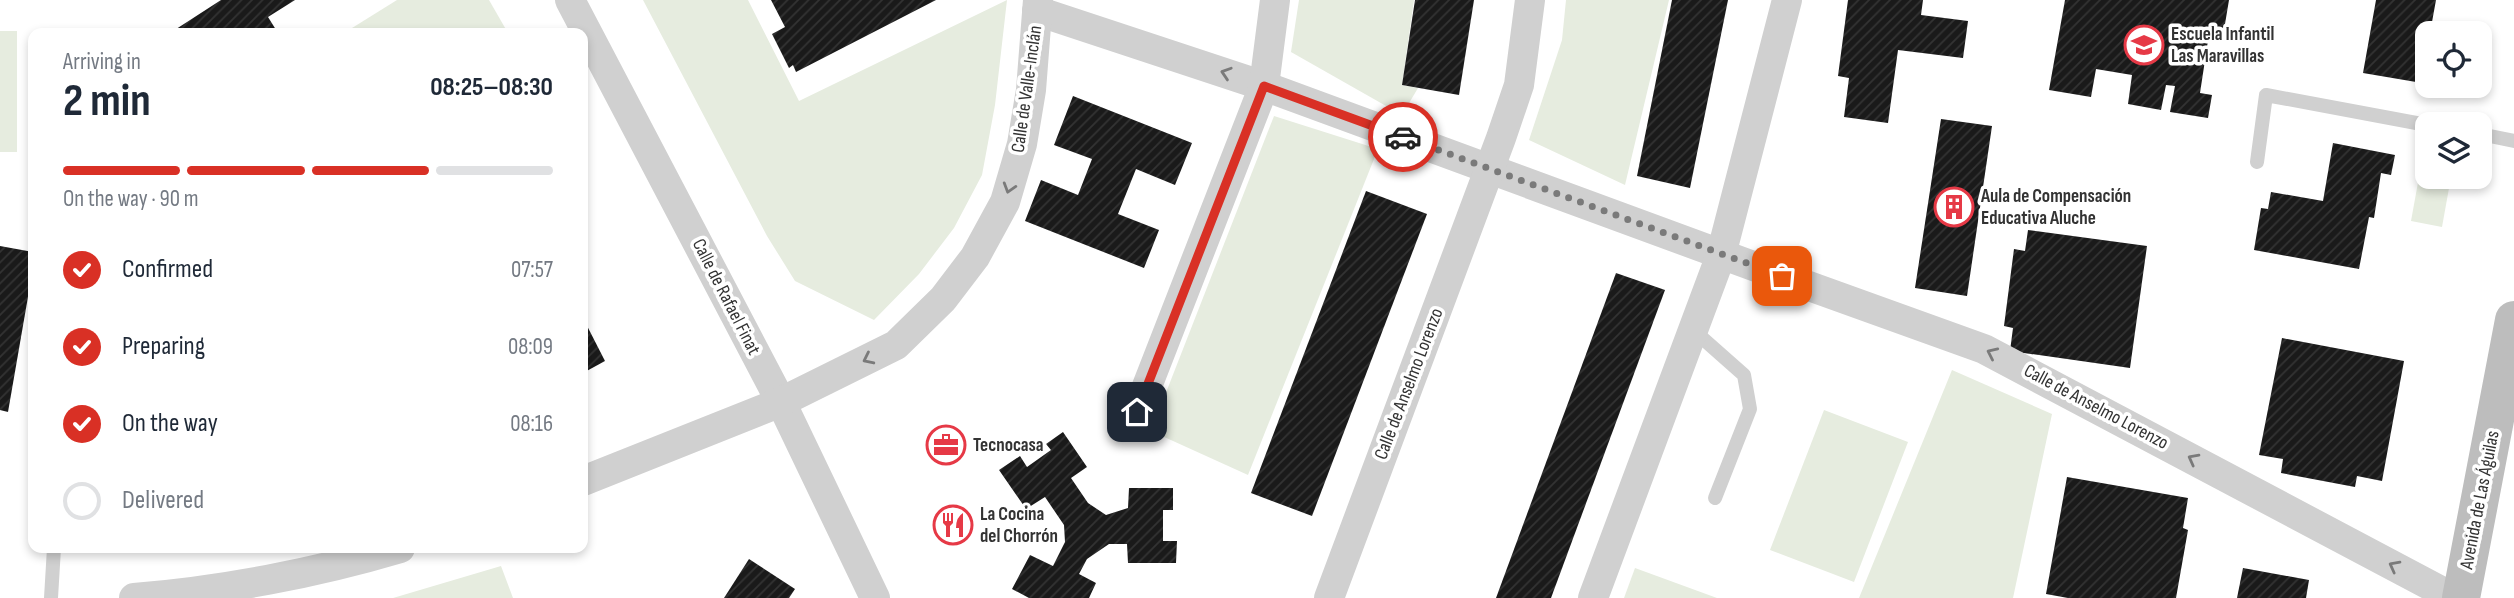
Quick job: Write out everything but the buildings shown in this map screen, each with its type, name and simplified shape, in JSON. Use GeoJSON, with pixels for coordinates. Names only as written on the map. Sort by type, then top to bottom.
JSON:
{"type":"FeatureCollection","features":[{"type":"Feature","properties":{"kind":"street","name":"Calle de Rafael Finat"},"geometry":{"type":"LineString","coordinates":[[570,0],[585,28]]}},
{"type":"Feature","properties":{"kind":"street"},"geometry":{"type":"LineString","coordinates":[[1137,412],[1264,86],[1275,0]]}},
{"type":"Feature","properties":{"kind":"street","name":"Calle de Anselmo Lorenzo"},"geometry":{"type":"LineString","coordinates":[[1329,598],[1519,85],[1530,0]]}},
{"type":"Feature","properties":{"kind":"street"},"geometry":{"type":"LineString","coordinates":[[1593,598],[1721,254],[1787,0]]}},
{"type":"Feature","properties":{"kind":"street","name":"Calle de Valle-Inclán"},"geometry":{"type":"LineString","coordinates":[[588,479],[781,402],[896,345],[943,299],[975,257],[1005,202],[1022,144],[1031,90],[1038,6]]}},
{"type":"Feature","properties":{"kind":"street","name":"Calle de Anselmo Lorenzo"},"geometry":{"type":"LineString","coordinates":[[1038,6],[1984,349],[2454,598]]}},
{"type":"Feature","properties":{"kind":"street","name":"Calle de Rafael Finat"},"geometry":{"type":"LineString","coordinates":[[588,34],[781,402],[875,598]]}},
{"type":"Feature","properties":{"kind":"street","name":"Avenida de Las Águilas"},"geometry":{"type":"LineString","coordinates":[[2462,598],[2514,320]]}},
{"type":"Feature","properties":{"kind":"street"},"geometry":{"type":"LineString","coordinates":[[134,598],[257,589],[383,553]]}},
{"type":"Feature","properties":{"kind":"lane"},"geometry":{"type":"LineString","coordinates":[[2257,162],[2266,95],[2415,123]]}},
{"type":"Feature","properties":{"kind":"lane"},"geometry":{"type":"LineString","coordinates":[[2492,136],[2514,141]]}},
{"type":"Feature","properties":{"kind":"lane"},"geometry":{"type":"LineString","coordinates":[[1692,329],[1744,375],[1750,409],[1715,498]]}},
{"type":"Feature","properties":{"kind":"lane"},"geometry":{"type":"LineString","coordinates":[[51,598],[54,553]]}},
{"type":"Feature","properties":{"kind":"shaded area"},"geometry":{"type":"Polygon","coordinates":[[[397,0],[489,0],[505,28],[352,28],[397,0]]]}},
{"type":"Feature","properties":{"kind":"shaded area"},"geometry":{"type":"Polygon","coordinates":[[[643,0],[748,0],[799,101],[1007,0],[995,105],[982,175],[954,228],[919,274],[874,320],[795,281],[767,236],[643,0]]]}},
{"type":"Feature","properties":{"kind":"shaded area"},"geometry":{"type":"Polygon","coordinates":[[[1299,0],[1414,0],[1402,85],[1418,88],[1402,115],[1291,52],[1299,0]]]}},
{"type":"Feature","properties":{"kind":"shaded area"},"geometry":{"type":"Polygon","coordinates":[[[1566,0],[1669,0],[1625,185],[1529,140],[1562,40],[1566,0]]]}},
{"type":"Feature","properties":{"kind":"shaded area"},"geometry":{"type":"Polygon","coordinates":[[[0,31],[17,31],[17,152],[0,152],[0,31]]]}},
{"type":"Feature","properties":{"kind":"shaded area"},"geometry":{"type":"Polygon","coordinates":[[[1274,116],[1378,149],[1248,475],[1151,431],[1274,116]]]}},
{"type":"Feature","properties":{"kind":"shaded area"},"geometry":{"type":"Polygon","coordinates":[[[2417,189],[2449,189],[2442,227],[2411,221],[2417,189]]]}},
{"type":"Feature","properties":{"kind":"shaded area"},"geometry":{"type":"Polygon","coordinates":[[[1952,370],[2052,414],[2013,598],[1859,598],[1952,370]]]}},
{"type":"Feature","properties":{"kind":"shaded area"},"geometry":{"type":"Polygon","coordinates":[[[1824,410],[1908,442],[1854,582],[1770,550],[1824,410]]]}},
{"type":"Feature","properties":{"kind":"shaded area"},"geometry":{"type":"Polygon","coordinates":[[[501,566],[513,598],[393,598],[501,566]]]}},
{"type":"Feature","properties":{"kind":"shaded area"},"geometry":{"type":"Polygon","coordinates":[[[1635,568],[1717,598],[1624,598],[1635,568]]]}},
{"type":"Feature","properties":{"kind":"way so far"},"geometry":{"type":"LineString","coordinates":[[1403,137],[1782,276]]}},
{"type":"Feature","properties":{"kind":"place","name":"Escuela Infantil Las Maravillas"},"geometry":{"type":"Point","coordinates":[2144,45]}},
{"type":"Feature","properties":{"kind":"place","name":"Aula de Compensación Educativa Aluche"},"geometry":{"type":"Point","coordinates":[1954,207]}},
{"type":"Feature","properties":{"kind":"place","name":"Tecnocasa"},"geometry":{"type":"Point","coordinates":[946,445]}},
{"type":"Feature","properties":{"kind":"place","name":"La Cocina del Chorrón"},"geometry":{"type":"Point","coordinates":[953,525]}},
{"type":"Feature","properties":{"kind":"route"},"geometry":{"type":"LineString","coordinates":[[1137,412],[1264,86],[1403,137]]}}]}
